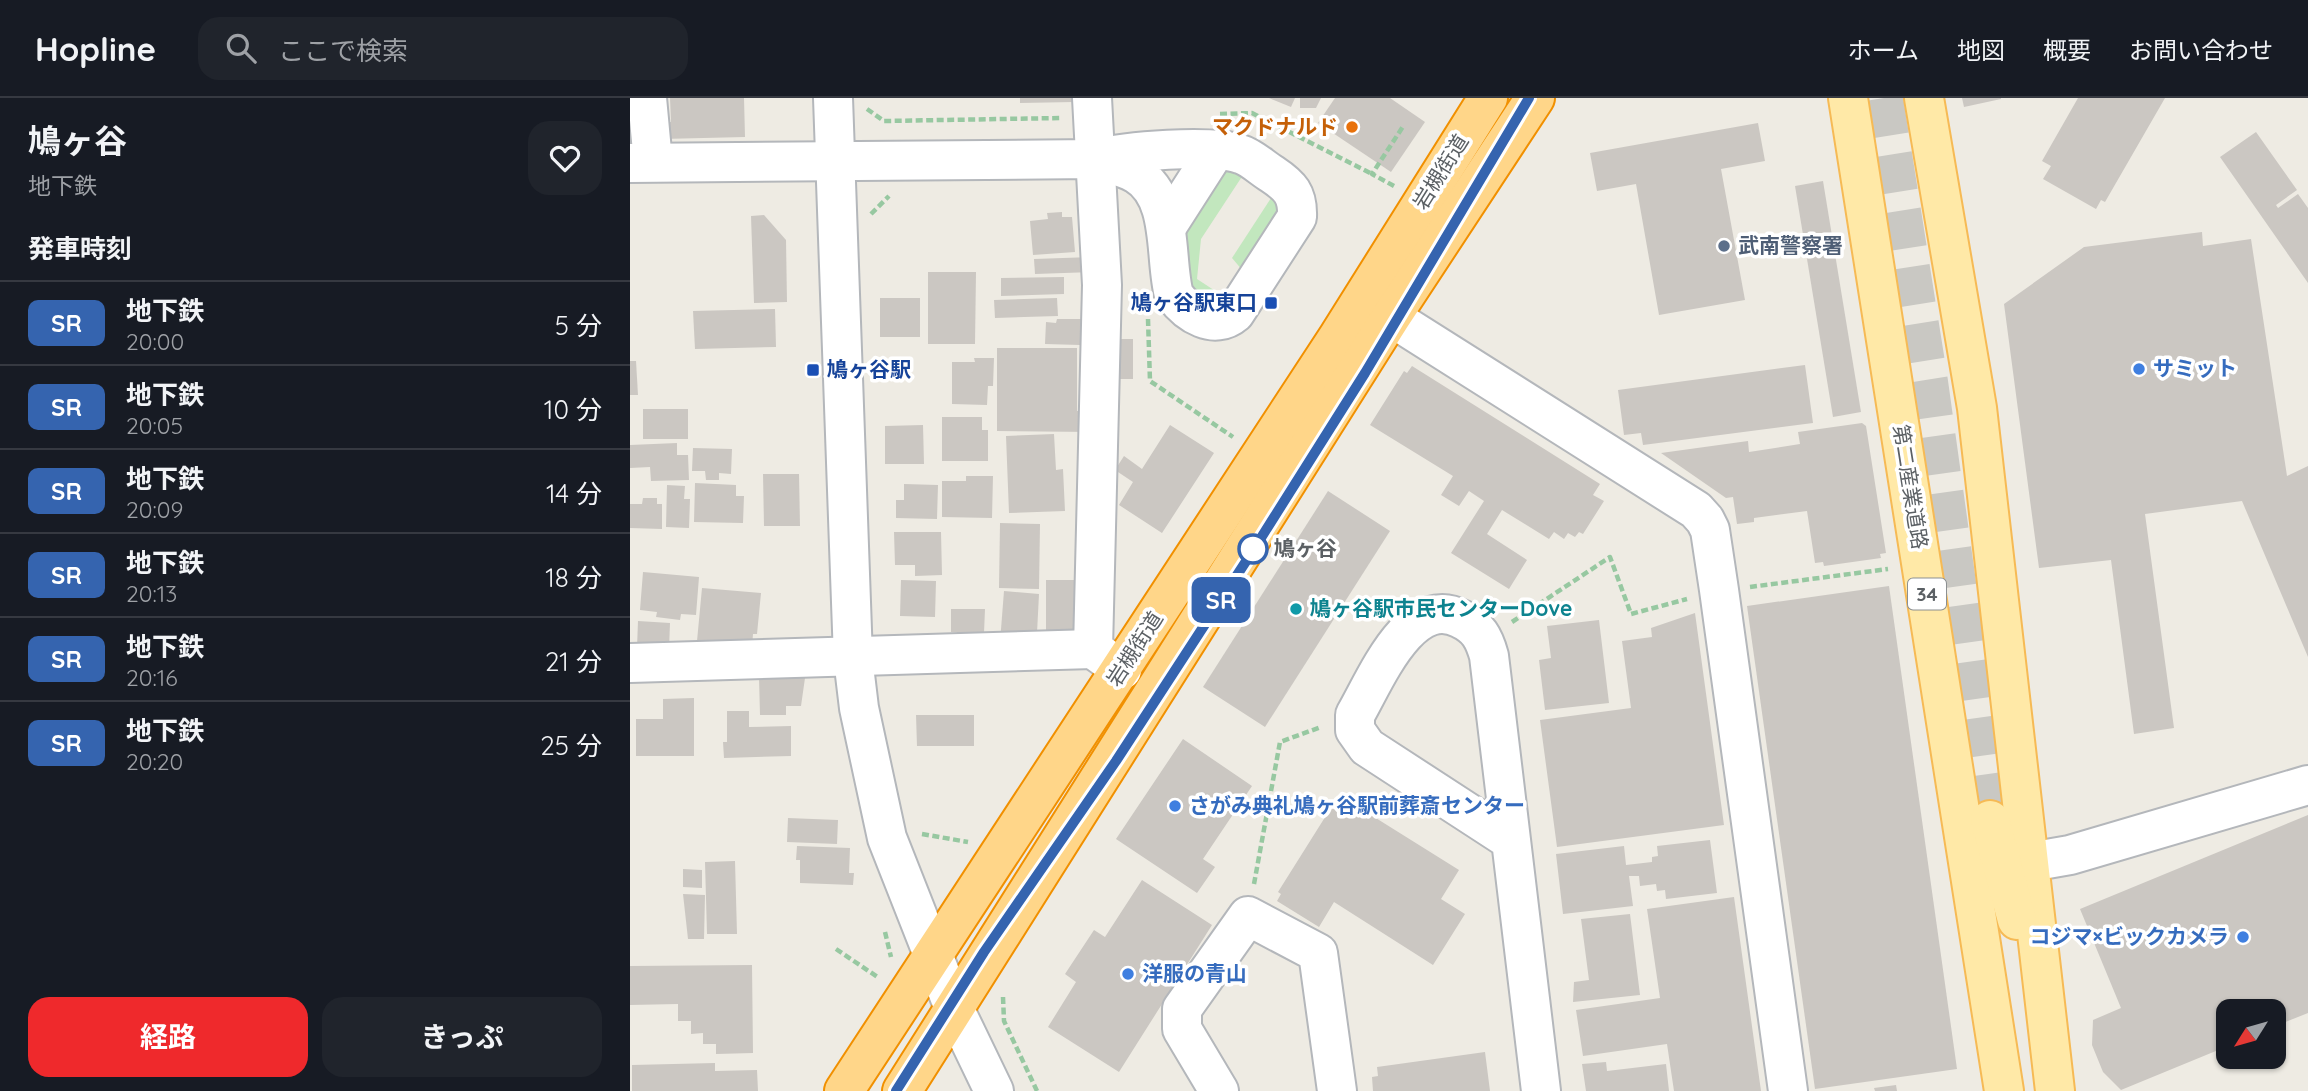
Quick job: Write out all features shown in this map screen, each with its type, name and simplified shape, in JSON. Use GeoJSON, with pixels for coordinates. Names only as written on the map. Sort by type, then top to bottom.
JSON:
{"type":"FeatureCollection","features":[{"type":"Feature","properties":{"kind":"highway","name":"岩槻街道"},"geometry":{"type":"LineString","coordinates":[[902,1091],[1377,308],[1488,98]]}},
{"type":"Feature","properties":{"kind":"highway","name":"岩槻街道"},"geometry":{"type":"LineString","coordinates":[[844,1091],[933,956],[1107,659],[1535,98]]}},
{"type":"Feature","properties":{"kind":"main road","name":"第二産業道路"},"geometry":{"type":"LineString","coordinates":[[1848,98],[2004,1091]]}},
{"type":"Feature","properties":{"kind":"main road","name":"第二産業道路"},"geometry":{"type":"LineString","coordinates":[[1924,98],[1977,408],[2055,1091]]}},
{"type":"Feature","properties":{"kind":"main road","name":"第二産業道路"},"geometry":{"type":"LineString","coordinates":[[1996,1043],[1990,820],[2049,1036]]}},
{"type":"Feature","properties":{"kind":"street"},"geometry":{"type":"LineString","coordinates":[[647,98],[641,162],[1095,159],[1120,153],[1216,150],[1241,154],[1290,186],[1298,201],[1297,217],[1227,320],[1206,321],[1180,303],[1174,295],[1166,228],[1149,185],[1137,174],[1095,159]]}},
{"type":"Feature","properties":{"kind":"street"},"geometry":{"type":"LineString","coordinates":[[833,98],[853,659],[859,708],[887,838],[954,1008],[994,1091]]}},
{"type":"Feature","properties":{"kind":"street"},"geometry":{"type":"LineString","coordinates":[[630,663],[853,659],[1107,659],[1102,285],[1092,98]]}},
{"type":"Feature","properties":{"kind":"street"},"geometry":{"type":"LineString","coordinates":[[1166,228],[1216,150]]}},
{"type":"Feature","properties":{"kind":"street"},"geometry":{"type":"LineString","coordinates":[[1377,308],[1696,510],[1705,520],[1719,590],[1788,1091]]}},
{"type":"Feature","properties":{"kind":"street"},"geometry":{"type":"LineString","coordinates":[[1510,840],[1367,747],[1355,730],[1355,715],[1406,630],[1421,618],[1436,613],[1457,616],[1475,627],[1485,640],[1489,656],[1541,1091]]}},
{"type":"Feature","properties":{"kind":"street"},"geometry":{"type":"LineString","coordinates":[[2030,862],[2070,855],[2308,785]]}},
{"type":"Feature","properties":{"kind":"street"},"geometry":{"type":"LineString","coordinates":[[1219,1091],[1182,1029],[1182,1009],[1248,916],[1318,953],[1337,1091]]}},
{"type":"Feature","properties":{"kind":"path"},"geometry":{"type":"LineString","coordinates":[[1397,188],[1372,174],[1404,125]]}},
{"type":"Feature","properties":{"kind":"path"},"geometry":{"type":"LineString","coordinates":[[870,215],[889,196],[903,195]]}},
{"type":"Feature","properties":{"kind":"path"},"geometry":{"type":"LineString","coordinates":[[1148,317],[1150,382],[1237,439]]}},
{"type":"Feature","properties":{"kind":"path"},"geometry":{"type":"LineString","coordinates":[[1248,916],[1280,742],[1355,715]]}},
{"type":"Feature","properties":{"kind":"path"},"geometry":{"type":"LineString","coordinates":[[919,834],[980,843]]}},
{"type":"Feature","properties":{"kind":"path"},"geometry":{"type":"LineString","coordinates":[[836,949],[880,979]]}},
{"type":"Feature","properties":{"kind":"path"},"geometry":{"type":"LineString","coordinates":[[1003,986],[1004,1021],[1037,1091]]}},
{"type":"Feature","properties":{"kind":"green space"},"geometry":{"type":"Polygon","coordinates":[[[1219,165],[1245,172],[1201,239],[1197,279],[1226,298],[1213,304],[1191,291],[1184,221],[1219,165]]]}},
{"type":"Feature","properties":{"kind":"green space"},"geometry":{"type":"Polygon","coordinates":[[[1275,192],[1282,207],[1243,271],[1232,258],[1275,192]]]}},
{"type":"Feature","properties":{"kind":"building"},"geometry":{"type":"Polygon","coordinates":[[[670,98],[744,98],[745,137],[662,139],[662,122],[671,122],[670,98]]]}},
{"type":"Feature","properties":{"kind":"building"},"geometry":{"type":"Polygon","coordinates":[[[1020,98],[1074,98],[1074,102],[1020,103],[1020,98]]]}},
{"type":"Feature","properties":{"kind":"building"},"geometry":{"type":"Polygon","coordinates":[[[1269,98],[1295,98],[1291,107],[1269,98]]]}},
{"type":"Feature","properties":{"kind":"building"},"geometry":{"type":"Polygon","coordinates":[[[1300,98],[1321,98],[1316,108],[1300,108],[1300,98]]]}},
{"type":"Feature","properties":{"kind":"building"},"geometry":{"type":"Polygon","coordinates":[[[1335,98],[1390,98],[1425,122],[1391,172],[1318,123],[1335,98]]]}},
{"type":"Feature","properties":{"kind":"building"},"geometry":{"type":"Polygon","coordinates":[[[1962,98],[2001,98],[2001,99],[1964,107],[1962,98]]]}},
{"type":"Feature","properties":{"kind":"building"},"geometry":{"type":"Polygon","coordinates":[[[2078,98],[2165,98],[2105,202],[2101,200],[2096,209],[2043,179],[2051,166],[2042,161],[2078,98]]]}},
{"type":"Feature","properties":{"kind":"building"},"geometry":{"type":"Polygon","coordinates":[[[1758,123],[1765,161],[1721,169],[1745,300],[1659,315],[1636,184],[1597,191],[1590,153],[1758,123]]]}},
{"type":"Feature","properties":{"kind":"building"},"geometry":{"type":"Polygon","coordinates":[[[2256,132],[2297,190],[2276,205],[2278,208],[2298,194],[2308,208],[2308,283],[2220,157],[2256,132]]]}},
{"type":"Feature","properties":{"kind":"building"},"geometry":{"type":"Polygon","coordinates":[[[1823,181],[1861,412],[1833,417],[1795,186],[1823,181]]]}},
{"type":"Feature","properties":{"kind":"building"},"geometry":{"type":"Polygon","coordinates":[[[1062,212],[1062,217],[1072,217],[1075,252],[1033,255],[1030,221],[1048,219],[1047,213],[1062,212]]]}},
{"type":"Feature","properties":{"kind":"building"},"geometry":{"type":"Polygon","coordinates":[[[764,215],[786,240],[787,302],[754,303],[751,216],[764,215]]]}},
{"type":"Feature","properties":{"kind":"building"},"geometry":{"type":"Polygon","coordinates":[[[2202,232],[2203,246],[2251,239],[2287,476],[2308,466],[2308,657],[2242,501],[2145,514],[2174,728],[2134,734],[2111,560],[2039,568],[2004,304],[2084,247],[2202,232]]]}},
{"type":"Feature","properties":{"kind":"building"},"geometry":{"type":"Polygon","coordinates":[[[1092,257],[1093,272],[1035,274],[1034,259],[1092,257]]]}},
{"type":"Feature","properties":{"kind":"building"},"geometry":{"type":"Polygon","coordinates":[[[928,272],[976,272],[975,344],[928,344],[928,272]]]}},
{"type":"Feature","properties":{"kind":"building"},"geometry":{"type":"Polygon","coordinates":[[[1064,277],[1064,294],[1001,296],[1001,278],[1064,277]]]}},
{"type":"Feature","properties":{"kind":"building"},"geometry":{"type":"Polygon","coordinates":[[[880,298],[920,298],[920,337],[880,337],[880,298]]]}},
{"type":"Feature","properties":{"kind":"building"},"geometry":{"type":"Polygon","coordinates":[[[1057,298],[1058,316],[995,318],[994,300],[1057,298]]]}},
{"type":"Feature","properties":{"kind":"building"},"geometry":{"type":"Polygon","coordinates":[[[775,309],[776,347],[695,349],[693,311],[775,309]]]}},
{"type":"Feature","properties":{"kind":"building"},"geometry":{"type":"Polygon","coordinates":[[[1057,319],[1081,319],[1080,345],[1045,344],[1046,322],[1056,323],[1057,319]]]}},
{"type":"Feature","properties":{"kind":"building"},"geometry":{"type":"Polygon","coordinates":[[[1116,339],[1133,339],[1133,379],[1115,379],[1116,339]]]}},
{"type":"Feature","properties":{"kind":"building"},"geometry":{"type":"Polygon","coordinates":[[[997,348],[1077,348],[1077,411],[1092,411],[1093,432],[997,431],[997,348]]]}},
{"type":"Feature","properties":{"kind":"building"},"geometry":{"type":"Polygon","coordinates":[[[974,358],[994,358],[993,386],[988,386],[987,405],[952,404],[952,362],[975,362],[974,358]]]}},
{"type":"Feature","properties":{"kind":"building"},"geometry":{"type":"Polygon","coordinates":[[[630,361],[636,361],[638,395],[630,395],[630,361]]]}},
{"type":"Feature","properties":{"kind":"building"},"geometry":{"type":"Polygon","coordinates":[[[1805,365],[1813,423],[1643,445],[1641,433],[1624,435],[1618,390],[1805,365]]]}},
{"type":"Feature","properties":{"kind":"building"},"geometry":{"type":"Polygon","coordinates":[[[1412,366],[1600,484],[1593,495],[1604,501],[1583,534],[1579,532],[1575,537],[1568,533],[1564,539],[1554,532],[1549,539],[1502,510],[1487,534],[1527,560],[1509,589],[1451,553],[1484,501],[1469,491],[1459,506],[1441,495],[1453,476],[1370,425],[1404,371],[1407,373],[1412,366]]]}},
{"type":"Feature","properties":{"kind":"building"},"geometry":{"type":"Polygon","coordinates":[[[643,409],[688,409],[688,439],[643,439],[643,409]]]}},
{"type":"Feature","properties":{"kind":"building"},"geometry":{"type":"Polygon","coordinates":[[[942,417],[982,417],[982,430],[988,430],[988,461],[942,461],[942,417]]]}},
{"type":"Feature","properties":{"kind":"building"},"geometry":{"type":"Polygon","coordinates":[[[1862,423],[1866,426],[1886,553],[1880,554],[1881,558],[1824,566],[1823,562],[1815,563],[1807,511],[1754,518],[1754,522],[1737,524],[1733,497],[1726,498],[1661,453],[1748,441],[1749,452],[1800,444],[1798,432],[1862,423]]]}},
{"type":"Feature","properties":{"kind":"building"},"geometry":{"type":"Polygon","coordinates":[[[923,425],[924,464],[885,464],[885,426],[923,425]]]}},
{"type":"Feature","properties":{"kind":"building"},"geometry":{"type":"Polygon","coordinates":[[[1170,425],[1214,453],[1162,533],[1119,505],[1133,482],[1115,470],[1124,456],[1142,469],[1170,425]]]}},
{"type":"Feature","properties":{"kind":"building"},"geometry":{"type":"Polygon","coordinates":[[[1054,434],[1056,470],[1063,469],[1065,511],[1009,513],[1006,436],[1054,434]]]}},
{"type":"Feature","properties":{"kind":"building"},"geometry":{"type":"Polygon","coordinates":[[[677,443],[677,455],[688,455],[689,480],[651,481],[650,467],[630,468],[630,445],[677,443]]]}},
{"type":"Feature","properties":{"kind":"building"},"geometry":{"type":"Polygon","coordinates":[[[693,448],[732,449],[731,474],[719,473],[719,480],[706,480],[705,471],[692,471],[693,448]]]}},
{"type":"Feature","properties":{"kind":"building"},"geometry":{"type":"Polygon","coordinates":[[[763,474],[799,474],[800,526],[764,526],[763,474]]]}},
{"type":"Feature","properties":{"kind":"building"},"geometry":{"type":"Polygon","coordinates":[[[966,476],[993,476],[992,518],[942,517],[942,481],[966,481],[966,476]]]}},
{"type":"Feature","properties":{"kind":"building"},"geometry":{"type":"Polygon","coordinates":[[[695,483],[736,485],[736,496],[744,496],[743,523],[694,522],[695,483]]]}},
{"type":"Feature","properties":{"kind":"building"},"geometry":{"type":"Polygon","coordinates":[[[904,484],[938,485],[937,519],[896,518],[896,500],[904,500],[904,484]]]}},
{"type":"Feature","properties":{"kind":"building"},"geometry":{"type":"Polygon","coordinates":[[[667,485],[685,486],[684,499],[690,499],[689,528],[666,527],[667,485]]]}},
{"type":"Feature","properties":{"kind":"building","name":"鳩ヶ谷駅市民センターDove"},"geometry":{"type":"Polygon","coordinates":[[[1328,491],[1390,531],[1265,727],[1203,687],[1328,491]]]}},
{"type":"Feature","properties":{"kind":"building"},"geometry":{"type":"Polygon","coordinates":[[[643,498],[657,498],[657,504],[662,504],[662,529],[630,528],[630,504],[642,504],[643,498]]]}},
{"type":"Feature","properties":{"kind":"building"},"geometry":{"type":"Polygon","coordinates":[[[1000,523],[1040,524],[1039,589],[999,588],[1000,523]]]}},
{"type":"Feature","properties":{"kind":"building"},"geometry":{"type":"Polygon","coordinates":[[[894,532],[941,532],[942,575],[915,576],[915,565],[895,565],[894,532]]]}},
{"type":"Feature","properties":{"kind":"building"},"geometry":{"type":"Polygon","coordinates":[[[643,572],[699,577],[696,615],[681,614],[680,620],[656,617],[657,612],[640,610],[643,572]]]}},
{"type":"Feature","properties":{"kind":"building"},"geometry":{"type":"Polygon","coordinates":[[[901,580],[936,581],[935,617],[900,616],[901,580]]]}},
{"type":"Feature","properties":{"kind":"building"},"geometry":{"type":"Polygon","coordinates":[[[1046,580],[1085,580],[1084,641],[1046,642],[1046,580]]]}},
{"type":"Feature","properties":{"kind":"building"},"geometry":{"type":"Polygon","coordinates":[[[1889,586],[1957,1069],[1815,1089],[1747,606],[1889,586]]]}},
{"type":"Feature","properties":{"kind":"building"},"geometry":{"type":"Polygon","coordinates":[[[702,588],[761,593],[757,634],[753,634],[752,647],[697,641],[702,588]]]}},
{"type":"Feature","properties":{"kind":"building"},"geometry":{"type":"Polygon","coordinates":[[[1004,591],[1039,594],[1037,633],[1000,642],[1004,591]]]}},
{"type":"Feature","properties":{"kind":"building"},"geometry":{"type":"Polygon","coordinates":[[[951,609],[985,609],[984,633],[979,633],[979,638],[957,638],[957,632],[951,632],[951,609]]]}},
{"type":"Feature","properties":{"kind":"building"},"geometry":{"type":"Polygon","coordinates":[[[1695,613],[1724,825],[1557,847],[1540,720],[1631,708],[1622,641],[1652,637],[1651,628],[1695,613]]]}},
{"type":"Feature","properties":{"kind":"building"},"geometry":{"type":"Polygon","coordinates":[[[1599,620],[1609,703],[1545,710],[1539,660],[1551,658],[1547,626],[1599,620]]]}},
{"type":"Feature","properties":{"kind":"building"},"geometry":{"type":"Polygon","coordinates":[[[638,621],[670,623],[669,649],[637,648],[638,621]]]}},
{"type":"Feature","properties":{"kind":"building"},"geometry":{"type":"Polygon","coordinates":[[[783,672],[784,678],[805,678],[801,706],[786,706],[786,715],[760,715],[759,677],[783,672]]]}},
{"type":"Feature","properties":{"kind":"building"},"geometry":{"type":"Polygon","coordinates":[[[694,698],[694,756],[636,756],[636,719],[663,719],[663,699],[694,698]]]}},
{"type":"Feature","properties":{"kind":"building"},"geometry":{"type":"Polygon","coordinates":[[[727,711],[749,711],[749,727],[791,726],[791,756],[724,758],[727,711]]]}},
{"type":"Feature","properties":{"kind":"building"},"geometry":{"type":"Polygon","coordinates":[[[916,715],[974,715],[974,746],[917,746],[916,715]]]}},
{"type":"Feature","properties":{"kind":"building"},"geometry":{"type":"Polygon","coordinates":[[[1183,739],[1252,786],[1203,859],[1215,867],[1197,893],[1116,839],[1183,739]]]}},
{"type":"Feature","properties":{"kind":"building"},"geometry":{"type":"Polygon","coordinates":[[[1339,795],[1459,870],[1441,899],[1465,914],[1433,965],[1334,902],[1319,927],[1277,901],[1281,894],[1278,892],[1339,795]]]}},
{"type":"Feature","properties":{"kind":"building"},"geometry":{"type":"Polygon","coordinates":[[[2308,815],[2308,1013],[2286,1022],[2286,999],[2216,999],[2216,1051],[2121,1090],[2103,1072],[2092,1045],[2093,1020],[2121,1008],[2080,909],[2308,815]]]}},
{"type":"Feature","properties":{"kind":"building"},"geometry":{"type":"Polygon","coordinates":[[[788,818],[838,820],[837,844],[787,842],[788,818]]]}},
{"type":"Feature","properties":{"kind":"building"},"geometry":{"type":"Polygon","coordinates":[[[1710,840],[1717,893],[1666,899],[1665,890],[1657,891],[1656,884],[1640,886],[1639,876],[1629,876],[1633,906],[1563,914],[1556,854],[1624,846],[1626,865],[1652,862],[1652,857],[1658,856],[1657,846],[1710,840]]]}},
{"type":"Feature","properties":{"kind":"building"},"geometry":{"type":"Polygon","coordinates":[[[797,846],[850,848],[849,873],[854,873],[853,885],[800,883],[800,860],[796,860],[797,846]]]}},
{"type":"Feature","properties":{"kind":"building"},"geometry":{"type":"Polygon","coordinates":[[[735,861],[737,934],[707,934],[705,862],[735,861]]]}},
{"type":"Feature","properties":{"kind":"building"},"geometry":{"type":"Polygon","coordinates":[[[683,869],[702,870],[702,888],[683,887],[683,869]]]}},
{"type":"Feature","properties":{"kind":"building"},"geometry":{"type":"Polygon","coordinates":[[[1142,880],[1212,925],[1119,1072],[1048,1027],[1076,982],[1065,974],[1094,930],[1105,937],[1142,880]]]}},
{"type":"Feature","properties":{"kind":"building"},"geometry":{"type":"Polygon","coordinates":[[[683,894],[705,895],[704,939],[688,939],[683,894]]]}},
{"type":"Feature","properties":{"kind":"building"},"geometry":{"type":"Polygon","coordinates":[[[1734,897],[1761,1091],[1674,1091],[1667,1044],[1583,1056],[1576,1010],[1660,998],[1647,909],[1734,897]]]}},
{"type":"Feature","properties":{"kind":"building"},"geometry":{"type":"Polygon","coordinates":[[[1630,914],[1640,995],[1573,1002],[1574,982],[1589,980],[1581,919],[1630,914]]]}},
{"type":"Feature","properties":{"kind":"building"},"geometry":{"type":"Polygon","coordinates":[[[752,965],[753,1053],[716,1054],[716,1044],[703,1044],[703,1033],[691,1034],[691,1021],[678,1021],[678,1004],[630,1005],[630,966],[752,965]]]}},
{"type":"Feature","properties":{"kind":"building"},"geometry":{"type":"Polygon","coordinates":[[[1485,1052],[1490,1091],[1373,1091],[1372,1077],[1378,1076],[1377,1067],[1485,1052]]]}},
{"type":"Feature","properties":{"kind":"building"},"geometry":{"type":"Polygon","coordinates":[[[1606,1062],[1607,1071],[1666,1064],[1669,1091],[1586,1091],[1582,1064],[1606,1062]]]}},
{"type":"Feature","properties":{"kind":"building"},"geometry":{"type":"Polygon","coordinates":[[[715,1063],[715,1071],[757,1070],[758,1091],[632,1091],[632,1065],[715,1063]]]}},
{"type":"Feature","properties":{"kind":"building"},"geometry":{"type":"Polygon","coordinates":[[[1896,1085],[1897,1091],[1875,1091],[1874,1088],[1896,1085]]]}},
{"type":"Feature","properties":{"kind":"tunnel"},"geometry":{"type":"LineString","coordinates":[[1884,98],[1929,382],[1990,820]]}},
{"type":"Feature","properties":{"kind":"metro line","name":"SR"},"geometry":{"type":"LineString","coordinates":[[896,1091],[984,952],[1116,761],[1254,549],[1365,373],[1529,98]]}},
{"type":"Feature","properties":{"kind":"place","name":"マクドナルド"},"geometry":{"type":"Point","coordinates":[1352,127]}},
{"type":"Feature","properties":{"kind":"place","name":"武南警察署"},"geometry":{"type":"Point","coordinates":[1724,246]}},
{"type":"Feature","properties":{"kind":"place","name":"鳩ヶ谷駅東口"},"geometry":{"type":"Point","coordinates":[1271,303]}},
{"type":"Feature","properties":{"kind":"place","name":"サミット"},"geometry":{"type":"Point","coordinates":[2139,369]}},
{"type":"Feature","properties":{"kind":"place","name":"鳩ヶ谷駅"},"geometry":{"type":"Point","coordinates":[813,370]}},
{"type":"Feature","properties":{"kind":"place","name":"鳩ヶ谷"},"geometry":{"type":"Point","coordinates":[1253,549]}},
{"type":"Feature","properties":{"kind":"place","name":"鳩ヶ谷駅市民センターDove"},"geometry":{"type":"Point","coordinates":[1296,609]}},
{"type":"Feature","properties":{"kind":"place","name":"さがみ典礼鳩ヶ谷駅前葬斎センター"},"geometry":{"type":"Point","coordinates":[1175,806]}},
{"type":"Feature","properties":{"kind":"place","name":"コジマ×ビックカメラ"},"geometry":{"type":"Point","coordinates":[2243,937]}},
{"type":"Feature","properties":{"kind":"place","name":"洋服の青山"},"geometry":{"type":"Point","coordinates":[1128,974]}}]}
